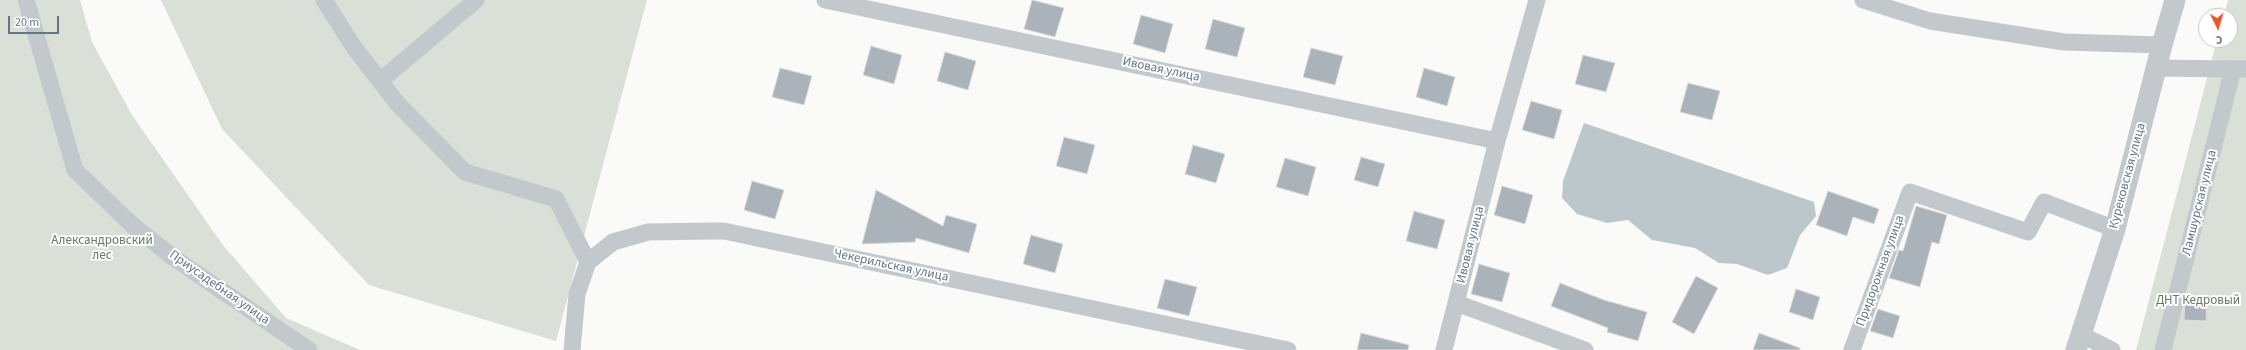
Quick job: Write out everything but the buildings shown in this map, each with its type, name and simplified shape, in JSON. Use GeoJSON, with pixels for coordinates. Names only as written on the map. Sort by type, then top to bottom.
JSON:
{"type":"FeatureCollection","features":[{"type":"Feature","properties":{"kind":"street","name":"Приусадебная улица"},"geometry":{"type":"LineString","coordinates":[[26,0],[76,170],[131,224],[174,258],[309,350]]}},
{"type":"Feature","properties":{"kind":"street"},"geometry":{"type":"LineString","coordinates":[[324,0],[353,46],[397,103],[465,172],[556,199],[588,262],[577,294],[572,350]]}},
{"type":"Feature","properties":{"kind":"street"},"geometry":{"type":"LineString","coordinates":[[380,81],[476,0]]}},
{"type":"Feature","properties":{"kind":"street","name":"Ивовая улица"},"geometry":{"type":"LineString","coordinates":[[825,0],[1497,141]]}},
{"type":"Feature","properties":{"kind":"street","name":"Ивовая улица"},"geometry":{"type":"LineString","coordinates":[[1444,350],[1497,141],[1537,0]]}},
{"type":"Feature","properties":{"kind":"street"},"geometry":{"type":"LineString","coordinates":[[1863,0],[1930,21],[2064,42],[2162,45]]}},
{"type":"Feature","properties":{"kind":"street","name":"Курековская улица"},"geometry":{"type":"LineString","coordinates":[[2079,342],[2115,229],[2175,0]]}},
{"type":"Feature","properties":{"kind":"street"},"geometry":{"type":"LineString","coordinates":[[2157,68],[2240,69]]}},
{"type":"Feature","properties":{"kind":"street","name":"Ламшурская улица"},"geometry":{"type":"LineString","coordinates":[[2163,350],[2240,69]]}},
{"type":"Feature","properties":{"kind":"street","name":"Придорожная улица"},"geometry":{"type":"LineString","coordinates":[[1852,350],[1910,192],[2028,232],[2044,202],[2115,229]]}},
{"type":"Feature","properties":{"kind":"street","name":"Чекерильская улица"},"geometry":{"type":"LineString","coordinates":[[588,262],[613,242],[648,232],[724,231],[1288,350]]}},
{"type":"Feature","properties":{"kind":"street"},"geometry":{"type":"LineString","coordinates":[[1456,303],[1585,350]]}},
{"type":"Feature","properties":{"kind":"street"},"geometry":{"type":"LineString","coordinates":[[2079,342],[2112,350]]}},
{"type":"Feature","properties":{"kind":"green space","name":"Александровский лес"},"geometry":{"type":"Polygon","coordinates":[[[0,0],[80,0],[92,42],[132,115],[222,244],[286,318],[360,350],[0,350],[0,0]]]}},
{"type":"Feature","properties":{"kind":"green space"},"geometry":{"type":"Polygon","coordinates":[[[161,0],[647,0],[556,341],[369,285],[222,129],[161,0]]]}},
{"type":"Feature","properties":{"kind":"green space","name":"ДНТ Кедровый"},"geometry":{"type":"Polygon","coordinates":[[[2228,0],[2246,0],[2246,350],[2136,350],[2215,48],[2238,48],[2238,8],[2226,8],[2228,0]]]}},
{"type":"Feature","properties":{"kind":"shaded area"},"geometry":{"type":"Polygon","coordinates":[[[1584,123],[1814,202],[1816,216],[1800,235],[1787,268],[1768,275],[1737,264],[1719,263],[1695,248],[1652,240],[1628,220],[1607,223],[1577,214],[1562,198],[1563,181],[1584,123]]]}}]}
